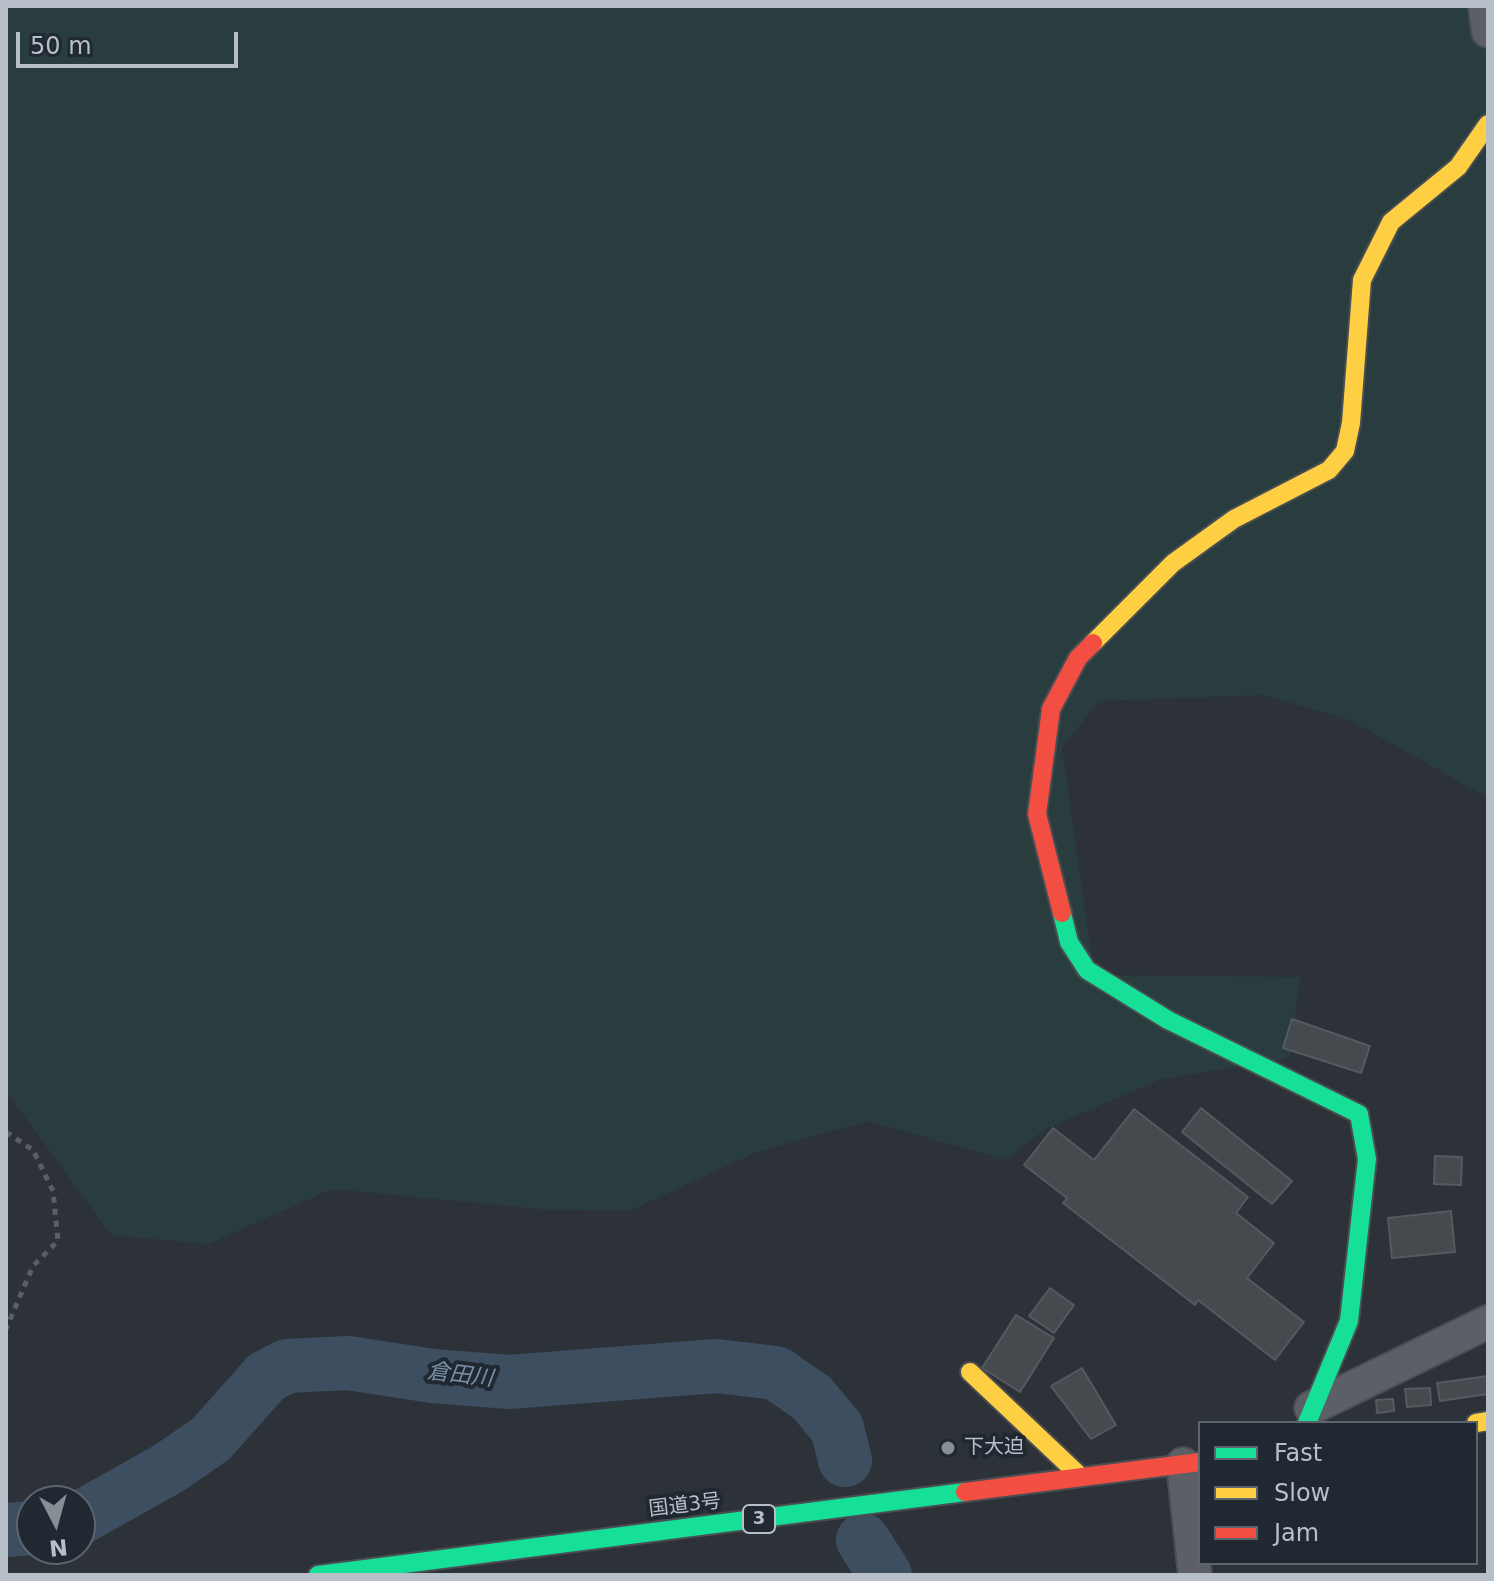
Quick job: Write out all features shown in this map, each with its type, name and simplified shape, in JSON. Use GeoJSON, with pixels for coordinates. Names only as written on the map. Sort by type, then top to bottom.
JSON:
{"type":"FeatureCollection","features":[{"type":"Feature","properties":{"kind":"main road"},"geometry":{"type":"LineString","coordinates":[[1309,1415],[1349,1321],[1367,1159],[1359,1114],[1168,1020],[1087,970],[1069,942],[1037,814],[1051,709],[1078,658],[1173,563],[1234,519],[1329,470],[1345,451],[1351,423],[1362,280],[1391,222],[1458,167],[1488,124]]}},
{"type":"Feature","properties":{"kind":"main road"},"geometry":{"type":"LineString","coordinates":[[970,1372],[1081,1477]]}},
{"type":"Feature","properties":{"kind":"main road","name":"国道3号"},"geometry":{"type":"LineString","coordinates":[[339,1574],[1192,1463]]}},
{"type":"Feature","properties":{"kind":"street"},"geometry":{"type":"LineString","coordinates":[[1485,6],[1488,31]]}},
{"type":"Feature","properties":{"kind":"street"},"geometry":{"type":"LineString","coordinates":[[1309,1415],[1488,1322]]}},
{"type":"Feature","properties":{"kind":"street"},"geometry":{"type":"LineString","coordinates":[[1192,1463],[1195,1575]]}},
{"type":"Feature","properties":{"kind":"path"},"geometry":{"type":"LineString","coordinates":[[6,1132],[33,1150],[53,1191],[58,1241],[33,1266],[6,1329]]}},
{"type":"Feature","properties":{"kind":"shaded area"},"geometry":{"type":"Polygon","coordinates":[[[6,6],[1488,6],[1488,798],[1350,720],[1263,695],[1099,701],[1062,747],[1094,975],[1300,977],[1290,1058],[1162,1079],[1045,1129],[1006,1160],[868,1121],[757,1152],[629,1211],[541,1209],[332,1189],[208,1244],[111,1235],[6,1091],[6,6]]]}},
{"type":"Feature","properties":{"kind":"building"},"geometry":{"type":"Polygon","coordinates":[[[1292,1019],[1370,1046],[1361,1073],[1283,1048],[1292,1019]]]}},
{"type":"Feature","properties":{"kind":"building"},"geometry":{"type":"Polygon","coordinates":[[[1201,1108],[1292,1181],[1272,1204],[1182,1132],[1201,1108]]]}},
{"type":"Feature","properties":{"kind":"building"},"geometry":{"type":"Polygon","coordinates":[[[1134,1109],[1248,1197],[1236,1213],[1274,1243],[1247,1278],[1304,1322],[1275,1360],[1198,1300],[1195,1305],[1063,1203],[1067,1198],[1024,1165],[1053,1128],[1094,1160],[1134,1109]]]}},
{"type":"Feature","properties":{"kind":"building"},"geometry":{"type":"Polygon","coordinates":[[[1435,1156],[1462,1157],[1461,1185],[1434,1184],[1435,1156]]]}},
{"type":"Feature","properties":{"kind":"building"},"geometry":{"type":"Polygon","coordinates":[[[1451,1211],[1455,1252],[1392,1258],[1388,1218],[1451,1211]]]}},
{"type":"Feature","properties":{"kind":"building"},"geometry":{"type":"Polygon","coordinates":[[[1050,1288],[1074,1305],[1054,1333],[1029,1316],[1050,1288]]]}},
{"type":"Feature","properties":{"kind":"building"},"geometry":{"type":"Polygon","coordinates":[[[1016,1315],[1054,1338],[1020,1392],[982,1368],[1016,1315]]]}},
{"type":"Feature","properties":{"kind":"building"},"geometry":{"type":"Polygon","coordinates":[[[1082,1368],[1116,1425],[1091,1439],[1051,1386],[1082,1368]]]}},
{"type":"Feature","properties":{"kind":"building"},"geometry":{"type":"Polygon","coordinates":[[[1488,1376],[1488,1394],[1440,1401],[1437,1383],[1488,1376]]]}},
{"type":"Feature","properties":{"kind":"building"},"geometry":{"type":"Polygon","coordinates":[[[1430,1388],[1431,1405],[1407,1407],[1405,1389],[1430,1388]]]}},
{"type":"Feature","properties":{"kind":"building"},"geometry":{"type":"Polygon","coordinates":[[[1393,1399],[1394,1411],[1377,1413],[1376,1400],[1393,1399]]]}},
{"type":"Feature","properties":{"kind":"waterway","name":"倉田川"},"geometry":{"type":"LineString","coordinates":[[96,1509],[169,1468],[211,1439],[266,1377],[287,1366],[348,1363],[433,1376],[509,1382],[717,1366],[776,1373],[812,1398],[837,1428],[845,1460]]}},
{"type":"Feature","properties":{"kind":"waterway","name":"倉田川"},"geometry":{"type":"LineString","coordinates":[[6,1530],[16,1529]]}},
{"type":"Feature","properties":{"kind":"waterway","name":"倉田川"},"geometry":{"type":"LineString","coordinates":[[863,1540],[885,1575]]}},
{"type":"Feature","properties":{"kind":"traffic: fast"},"geometry":{"type":"LineString","coordinates":[[1062,913],[1069,942],[1087,970],[1168,1020],[1359,1114],[1367,1159],[1349,1321],[1308,1421]]}},
{"type":"Feature","properties":{"kind":"traffic: fast"},"geometry":{"type":"LineString","coordinates":[[318,1575],[965,1492]]}},
{"type":"Feature","properties":{"kind":"traffic: slow"},"geometry":{"type":"LineString","coordinates":[[1093,643],[1173,563],[1234,519],[1329,470],[1345,451],[1351,423],[1362,280],[1391,222],[1458,167],[1488,124]]}},
{"type":"Feature","properties":{"kind":"traffic: slow"},"geometry":{"type":"LineString","coordinates":[[970,1372],[1081,1477]]}},
{"type":"Feature","properties":{"kind":"traffic: slow"},"geometry":{"type":"LineString","coordinates":[[1478,1423],[1488,1421]]}},
{"type":"Feature","properties":{"kind":"traffic: jam"},"geometry":{"type":"LineString","coordinates":[[1062,913],[1037,814],[1051,709],[1078,658],[1093,643]]}},
{"type":"Feature","properties":{"kind":"traffic: jam"},"geometry":{"type":"LineString","coordinates":[[965,1492],[1198,1462]]}},
{"type":"Feature","properties":{"kind":"place","name":"下大迫"},"geometry":{"type":"Point","coordinates":[948,1448]}}]}
